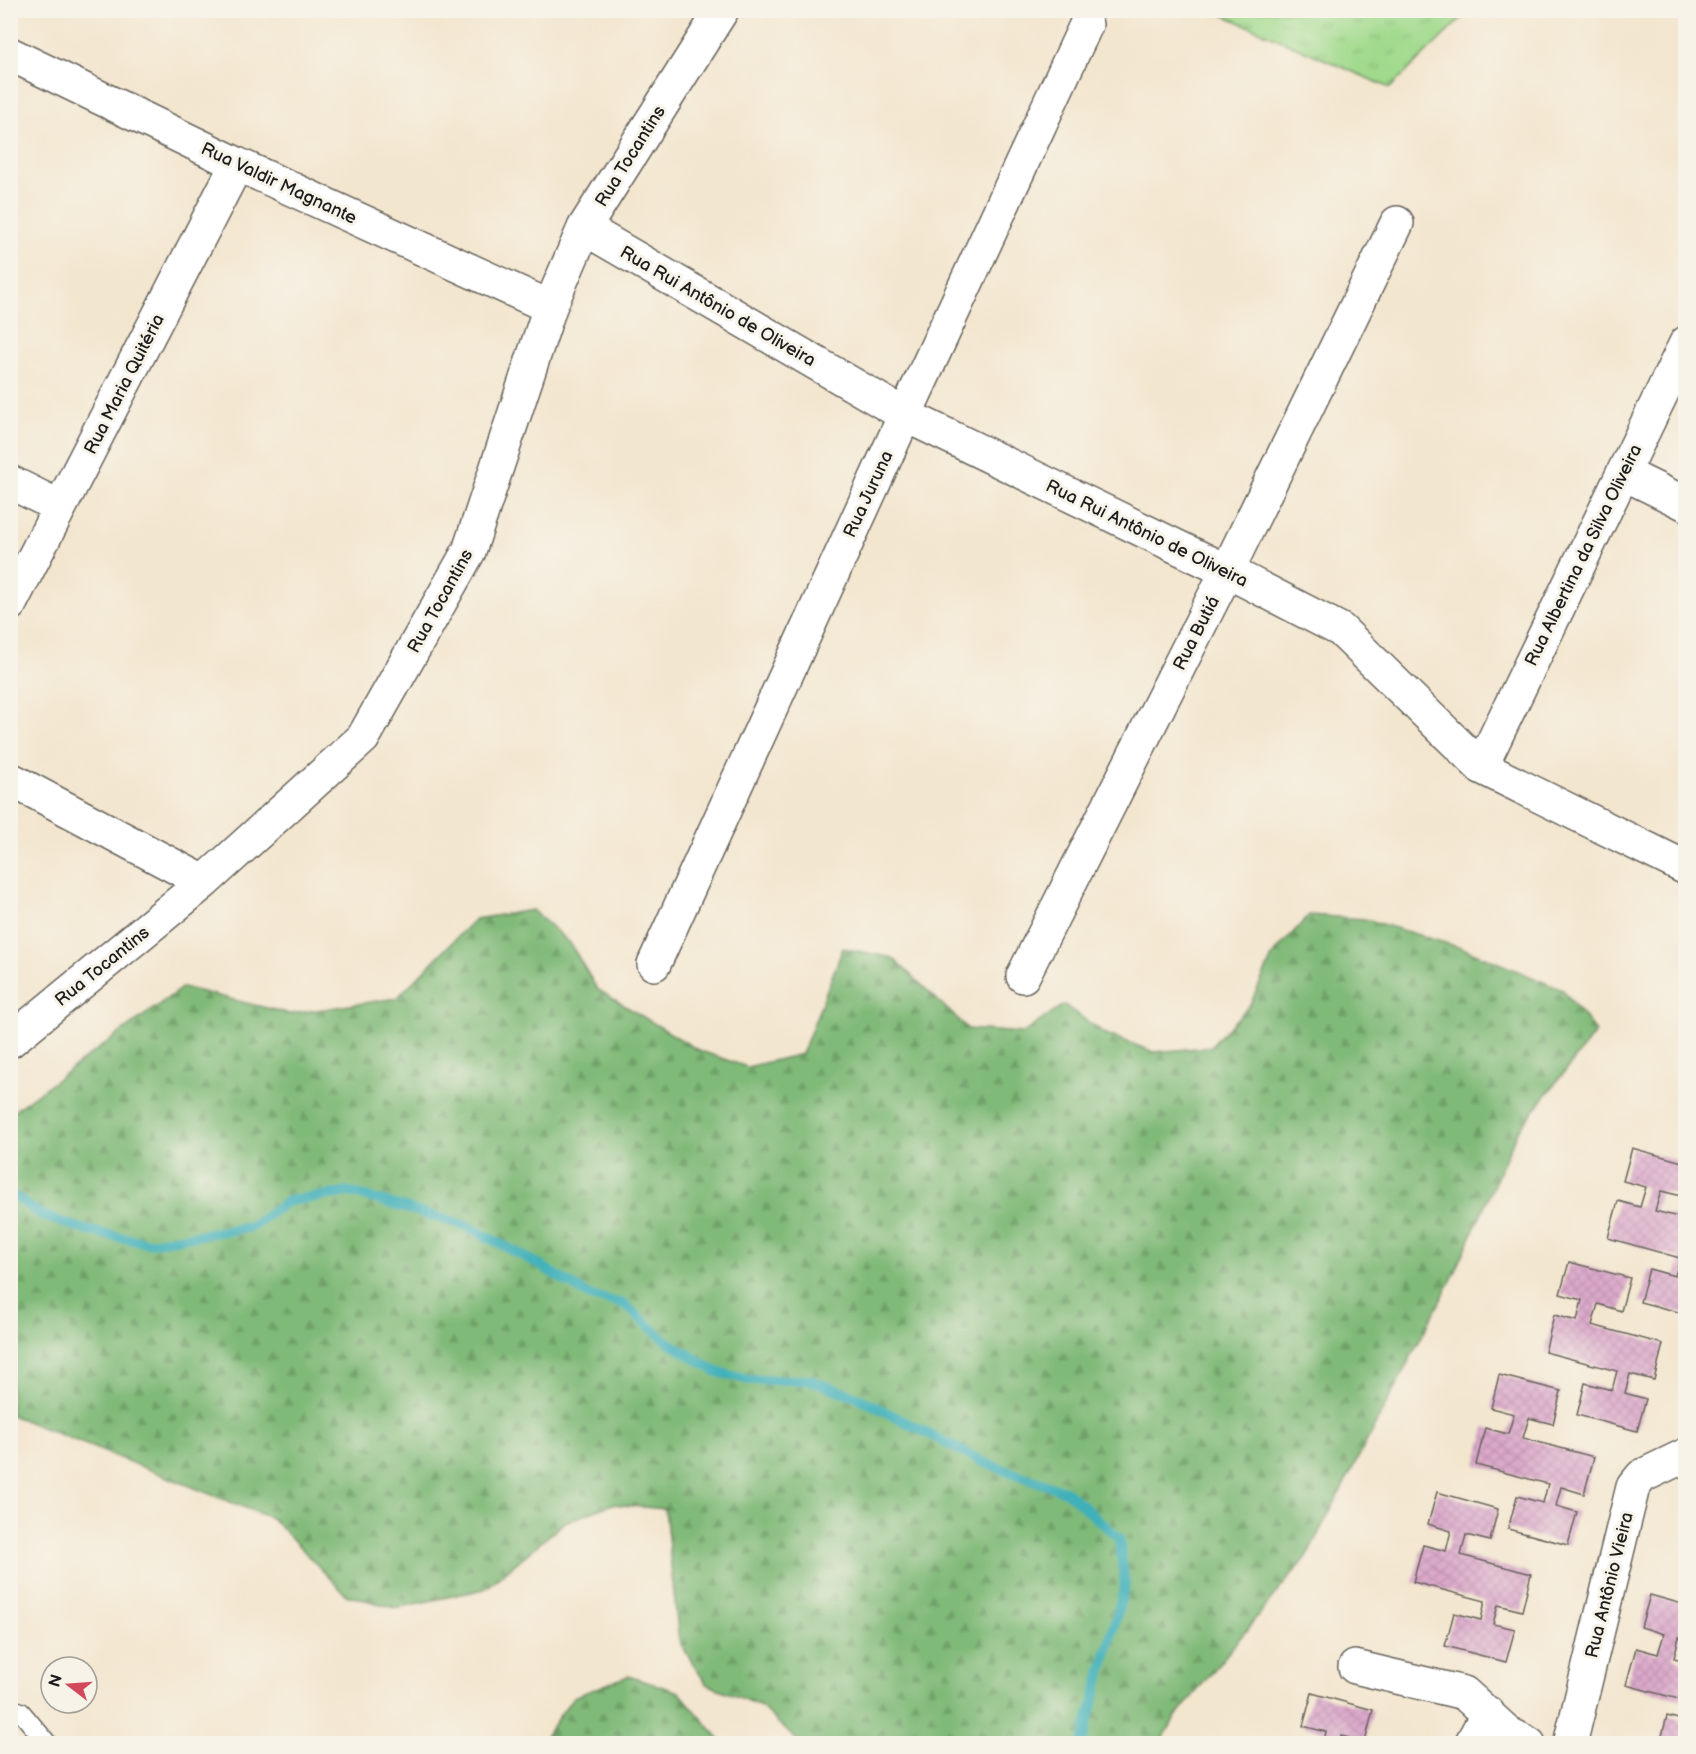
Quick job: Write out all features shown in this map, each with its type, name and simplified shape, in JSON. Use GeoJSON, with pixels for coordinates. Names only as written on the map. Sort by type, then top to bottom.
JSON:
{"type":"FeatureCollection","features":[{"type":"Feature","properties":{"kind":"street","name":"Rua Tocantins"},"geometry":{"type":"LineString","coordinates":[[10,1041],[204,882],[363,738],[469,551],[550,307],[584,228],[722,10]]}},
{"type":"Feature","properties":{"kind":"street","name":"Rua Juruna"},"geometry":{"type":"LineString","coordinates":[[654,964],[1086,25]]}},
{"type":"Feature","properties":{"kind":"street","name":"Rua Valdir Magnante"},"geometry":{"type":"LineString","coordinates":[[10,54],[237,165],[550,307]]}},
{"type":"Feature","properties":{"kind":"street","name":"Rua Maria Quitéria"},"geometry":{"type":"LineString","coordinates":[[10,604],[237,165]]}},
{"type":"Feature","properties":{"kind":"street","name":"Rua Butiá"},"geometry":{"type":"LineString","coordinates":[[1023,976],[1227,571],[1397,223]]}},
{"type":"Feature","properties":{"kind":"street","name":"Rua Rui Antônio de Oliveira"},"geometry":{"type":"LineString","coordinates":[[584,228],[905,415],[1227,571],[1341,630],[1481,767],[1686,868]]}},
{"type":"Feature","properties":{"kind":"street","name":"Rua Albertina da Silva Oliveira"},"geometry":{"type":"LineString","coordinates":[[1481,767],[1686,343]]}},
{"type":"Feature","properties":{"kind":"street"},"geometry":{"type":"LineString","coordinates":[[1623,473],[1686,504]]}},
{"type":"Feature","properties":{"kind":"street"},"geometry":{"type":"LineString","coordinates":[[10,482],[60,507]]}},
{"type":"Feature","properties":{"kind":"street"},"geometry":{"type":"LineString","coordinates":[[10,779],[204,882]]}},
{"type":"Feature","properties":{"kind":"street","name":"Rua Antônio Vieira"},"geometry":{"type":"LineString","coordinates":[[1570,1743],[1632,1487],[1642,1476],[1686,1455]]}},
{"type":"Feature","properties":{"kind":"street"},"geometry":{"type":"LineString","coordinates":[[1355,1667],[1464,1693],[1508,1733],[1529,1743]]}},
{"type":"Feature","properties":{"kind":"street"},"geometry":{"type":"LineString","coordinates":[[1471,1743],[1488,1713]]}},
{"type":"Feature","properties":{"kind":"lane"},"geometry":{"type":"LineString","coordinates":[[10,1708],[21,1712],[48,1743]]}},
{"type":"Feature","properties":{"kind":"green space"},"geometry":{"type":"Polygon","coordinates":[[[1469,10],[1390,88],[1214,11],[1469,10]]]}},
{"type":"Feature","properties":{"kind":"green space"},"geometry":{"type":"Polygon","coordinates":[[[532,910],[570,943],[597,989],[698,1050],[747,1067],[802,1054],[843,948],[893,958],[968,1029],[1023,1033],[1064,1005],[1106,1034],[1154,1052],[1210,1047],[1250,1005],[1273,955],[1309,915],[1365,919],[1465,949],[1563,990],[1596,1032],[1517,1132],[1455,1273],[1306,1557],[1174,1719],[1161,1743],[800,1743],[759,1705],[706,1684],[679,1641],[665,1509],[613,1504],[565,1522],[485,1589],[396,1608],[346,1595],[273,1519],[11,1415],[11,1113],[183,987],[290,1014],[397,998],[475,919],[532,910]]]}},
{"type":"Feature","properties":{"kind":"green space"},"geometry":{"type":"Polygon","coordinates":[[[628,1676],[679,1692],[723,1743],[540,1743],[573,1697],[628,1676]]]}},
{"type":"Feature","properties":{"kind":"building"},"geometry":{"type":"Polygon","coordinates":[[[1632,1148],[1686,1163],[1685,1197],[1661,1191],[1655,1211],[1686,1219],[1686,1314],[1640,1302],[1649,1269],[1675,1276],[1680,1258],[1608,1238],[1618,1201],[1640,1207],[1646,1187],[1623,1181],[1632,1148]]]}},
{"type":"Feature","properties":{"kind":"building"},"geometry":{"type":"Polygon","coordinates":[[[1569,1262],[1630,1278],[1621,1311],[1598,1304],[1592,1325],[1663,1344],[1654,1380],[1630,1374],[1625,1393],[1646,1399],[1637,1431],[1577,1415],[1585,1383],[1612,1390],[1617,1371],[1545,1352],[1554,1315],[1577,1321],[1582,1300],[1560,1294],[1569,1262]]]}},
{"type":"Feature","properties":{"kind":"building"},"geometry":{"type":"Polygon","coordinates":[[[1499,1375],[1561,1391],[1553,1424],[1529,1418],[1523,1438],[1594,1457],[1584,1494],[1561,1487],[1556,1506],[1577,1512],[1568,1545],[1508,1529],[1517,1496],[1543,1503],[1548,1484],[1476,1465],[1485,1428],[1508,1434],[1514,1414],[1491,1408],[1499,1375]]]}},
{"type":"Feature","properties":{"kind":"building"},"geometry":{"type":"Polygon","coordinates":[[[1437,1492],[1498,1509],[1490,1541],[1466,1535],[1461,1555],[1531,1574],[1522,1611],[1498,1605],[1493,1624],[1515,1629],[1506,1662],[1445,1646],[1454,1613],[1481,1620],[1485,1601],[1413,1582],[1423,1545],[1446,1551],[1451,1531],[1428,1524],[1437,1492]]]}},
{"type":"Feature","properties":{"kind":"building"},"geometry":{"type":"Polygon","coordinates":[[[1650,1595],[1686,1605],[1686,1639],[1679,1637],[1674,1658],[1686,1661],[1686,1701],[1626,1685],[1636,1648],[1658,1654],[1664,1634],[1641,1627],[1650,1595]]]}},
{"type":"Feature","properties":{"kind":"building"},"geometry":{"type":"Polygon","coordinates":[[[1312,1693],[1373,1710],[1365,1742],[1341,1736],[1339,1744],[1323,1744],[1326,1732],[1303,1726],[1312,1693]]]}},
{"type":"Feature","properties":{"kind":"building"},"geometry":{"type":"Polygon","coordinates":[[[1667,1716],[1686,1721],[1686,1744],[1660,1744],[1667,1716]]]}},
{"type":"Feature","properties":{"kind":"waterway"},"geometry":{"type":"LineString","coordinates":[[10,1193],[41,1215],[85,1230],[148,1243],[251,1227],[288,1201],[350,1192],[467,1226],[538,1264],[590,1296],[624,1304],[665,1340],[717,1372],[749,1380],[809,1380],[857,1397],[985,1463],[1067,1492],[1119,1538],[1125,1585],[1082,1744]]}}]}
